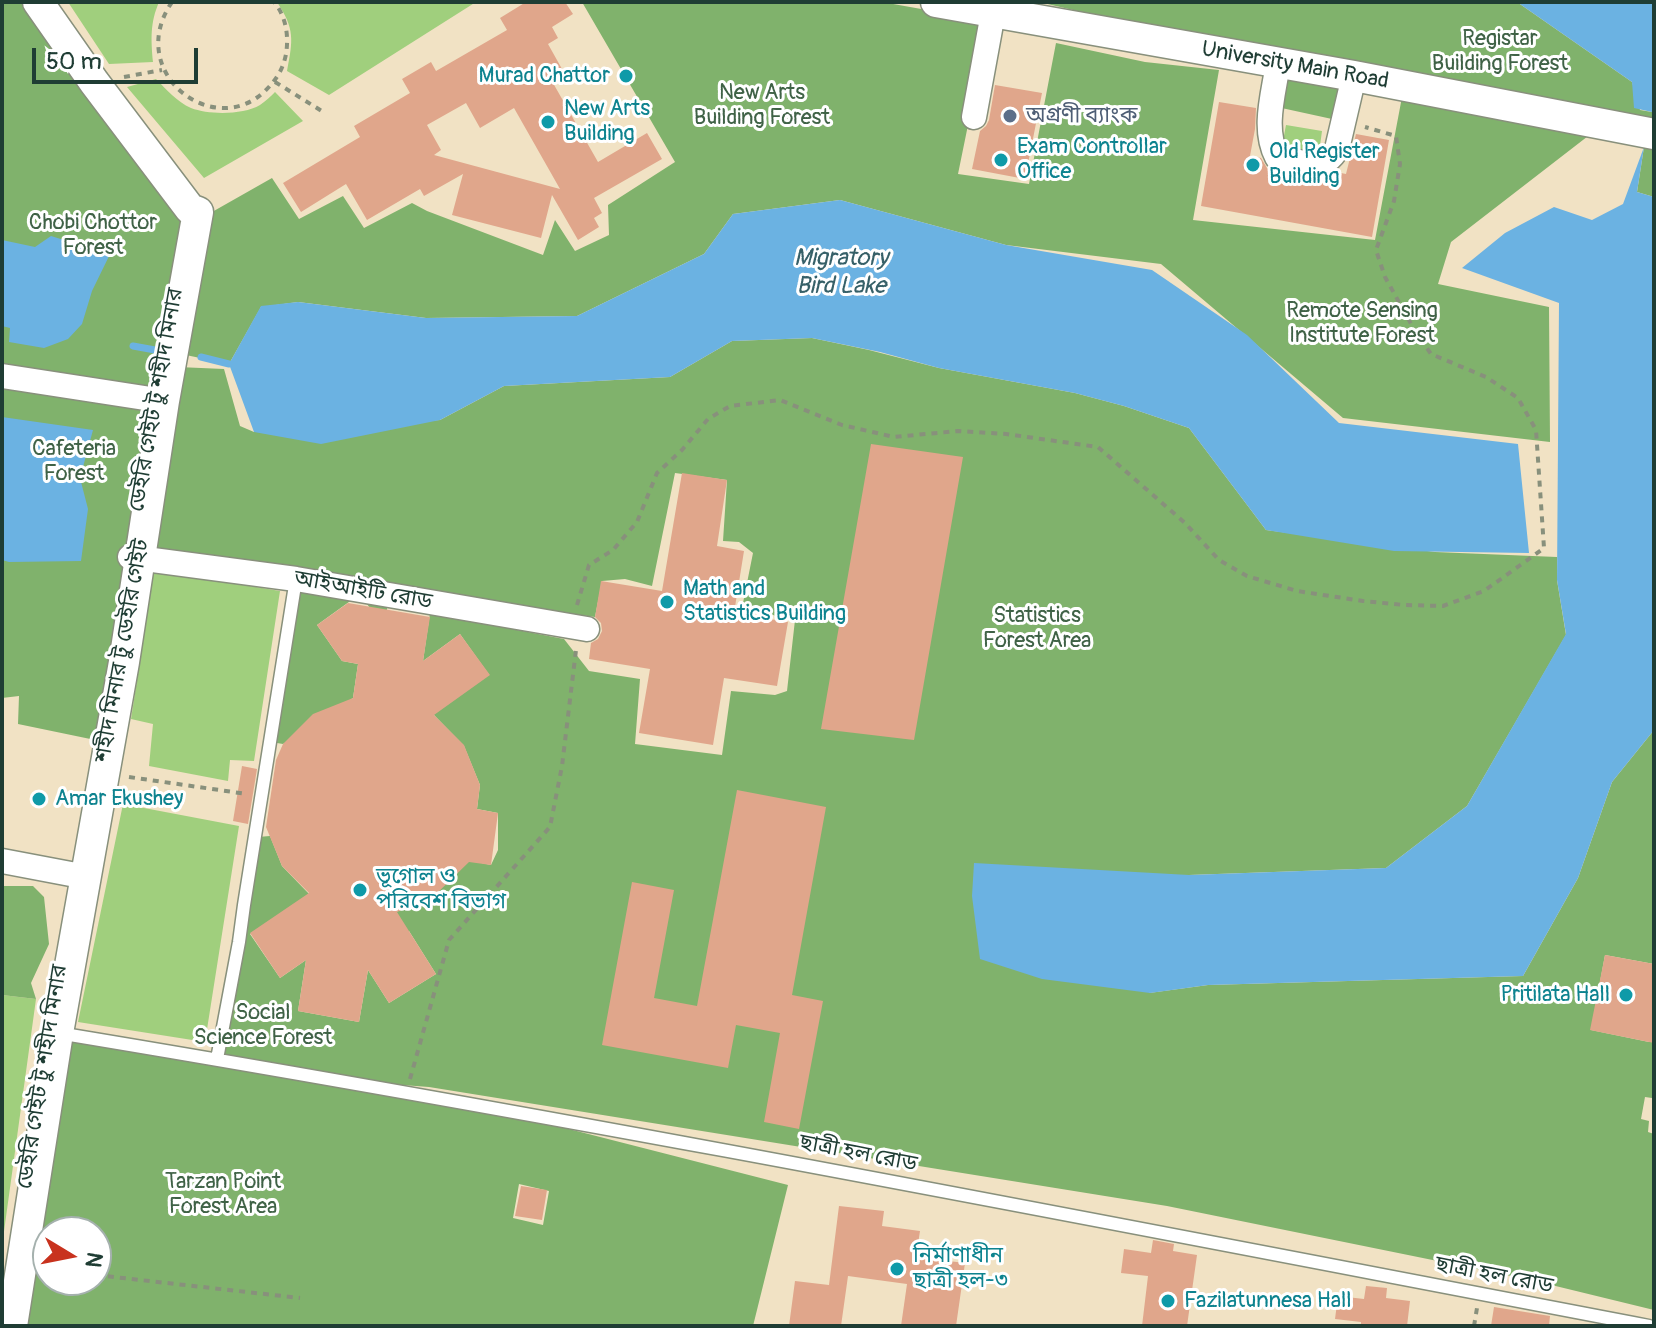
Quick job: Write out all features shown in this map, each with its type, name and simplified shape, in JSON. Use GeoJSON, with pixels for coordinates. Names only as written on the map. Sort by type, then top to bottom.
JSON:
{"type":"FeatureCollection","features":[{"type":"Feature","properties":{"kind":"street"},"geometry":{"type":"LineString","coordinates":[[38,2],[94,82]]}},
{"type":"Feature","properties":{"kind":"street","name":"University Main Road"},"geometry":{"type":"LineString","coordinates":[[936,2],[1354,76],[1641,132]]}},
{"type":"Feature","properties":{"kind":"street"},"geometry":{"type":"LineString","coordinates":[[974,117],[993,13]]}},
{"type":"Feature","properties":{"kind":"street"},"geometry":{"type":"LineString","coordinates":[[1278,63],[1269,129],[1271,145],[1277,157],[1320,165],[1332,159],[1337,149],[1354,76]]}},
{"type":"Feature","properties":{"kind":"street","name":"শহীদ মিনার টু ডেইরি গেইট"},"geometry":{"type":"LineString","coordinates":[[80,877],[98,776],[124,662],[135,558],[194,211],[94,82]]}},
{"type":"Feature","properties":{"kind":"street"},"geometry":{"type":"LineString","coordinates":[[2,376],[160,401]]}},
{"type":"Feature","properties":{"kind":"street","name":"আইআইটি রোড"},"geometry":{"type":"LineString","coordinates":[[135,558],[296,579],[578,628]]}},
{"type":"Feature","properties":{"kind":"street"},"geometry":{"type":"LineString","coordinates":[[2,861],[80,877]]}},
{"type":"Feature","properties":{"kind":"street","name":"ডেইরি গেইট টু শহীদ মিনার"},"geometry":{"type":"LineString","coordinates":[[3,1326],[80,877]]}},
{"type":"Feature","properties":{"kind":"street"},"geometry":{"type":"LineString","coordinates":[[12,1326],[54,1032]]}},
{"type":"Feature","properties":{"kind":"lane"},"geometry":{"type":"LineString","coordinates":[[217,1059],[239,942],[296,579]]}},
{"type":"Feature","properties":{"kind":"lane","name":"ছাত্রী হল রোড"},"geometry":{"type":"LineString","coordinates":[[54,1032],[748,1154],[1649,1326]]}},
{"type":"Feature","properties":{"kind":"path"},"geometry":{"type":"LineString","coordinates":[[172,2],[158,32],[158,52],[163,70],[174,86],[189,98],[225,108],[260,96],[275,82],[284,65],[288,45],[286,25],[274,2]]}},
{"type":"Feature","properties":{"kind":"path"},"geometry":{"type":"LineString","coordinates":[[94,82],[163,70]]}},
{"type":"Feature","properties":{"kind":"path"},"geometry":{"type":"LineString","coordinates":[[275,82],[325,113]]}},
{"type":"Feature","properties":{"kind":"path"},"geometry":{"type":"LineString","coordinates":[[406,1093],[449,940],[550,827],[562,766],[578,628],[589,565],[613,550],[637,522],[657,473],[708,419],[730,406],[780,400],[842,425],[894,437],[958,431],[1006,434],[1098,447],[1185,523],[1219,560],[1247,576],[1297,591],[1363,601],[1443,606],[1484,591],[1544,548],[1536,430],[1518,398],[1486,377],[1431,354],[1415,331],[1385,277],[1376,250],[1394,201],[1400,164],[1396,136],[1343,122]]}},
{"type":"Feature","properties":{"kind":"path"},"geometry":{"type":"LineString","coordinates":[[98,776],[262,796]]}},
{"type":"Feature","properties":{"kind":"path"},"geometry":{"type":"LineString","coordinates":[[112,1277],[300,1298]]}},
{"type":"Feature","properties":{"kind":"green space"},"geometry":{"type":"Polygon","coordinates":[[[2,2],[38,2],[190,209],[100,741],[18,724],[19,696],[2,698],[2,2]]]}},
{"type":"Feature","properties":{"kind":"green space"},"geometry":{"type":"Polygon","coordinates":[[[68,2],[159,2],[152,31],[153,62],[109,64],[68,2]]]}},
{"type":"Feature","properties":{"kind":"green space"},"geometry":{"type":"Polygon","coordinates":[[[277,2],[476,2],[329,95],[287,71],[290,28],[277,2]]]}},
{"type":"Feature","properties":{"kind":"green space"},"geometry":{"type":"Polygon","coordinates":[[[582,2],[882,2],[983,20],[958,174],[1029,184],[1056,43],[1145,62],[1219,70],[1193,220],[1375,240],[1402,97],[1592,133],[1451,242],[1438,284],[1549,307],[1550,442],[1343,418],[1161,264],[1006,245],[840,200],[733,214],[704,254],[577,316],[426,318],[298,302],[261,307],[229,364],[181,354],[205,216],[272,178],[299,219],[343,196],[364,228],[412,203],[543,255],[555,220],[575,251],[609,235],[608,205],[675,162],[582,2]]]}},
{"type":"Feature","properties":{"kind":"green space","name":"Registar Building Forest"},"geometry":{"type":"Polygon","coordinates":[[[1039,2],[1517,2],[1632,82],[1640,110],[1652,112],[1654,108],[1654,134],[1354,76],[1039,2]]]}},
{"type":"Feature","properties":{"kind":"green space"},"geometry":{"type":"Polygon","coordinates":[[[1285,69],[1340,81],[1332,119],[1277,107],[1285,69]]]}},
{"type":"Feature","properties":{"kind":"green space"},"geometry":{"type":"Polygon","coordinates":[[[156,79],[181,102],[207,112],[226,113],[253,108],[275,92],[303,121],[204,178],[127,87],[156,79]]]}},
{"type":"Feature","properties":{"kind":"green space"},"geometry":{"type":"Polygon","coordinates":[[[1286,125],[1322,131],[1319,153],[1282,146],[1286,125]]]}},
{"type":"Feature","properties":{"kind":"green space"},"geometry":{"type":"Polygon","coordinates":[[[1654,143],[1654,197],[1637,192],[1644,147],[1654,143]]]}},
{"type":"Feature","properties":{"kind":"green space","name":"Statistics Forest Area"},"geometry":{"type":"Polygon","coordinates":[[[812,338],[939,368],[1075,393],[1189,428],[1266,530],[1435,552],[1557,557],[1557,580],[1566,635],[1467,806],[1386,868],[1189,875],[1149,993],[1208,985],[1523,976],[1578,878],[1612,782],[1654,730],[1654,964],[1605,955],[1591,1030],[1649,1042],[1654,1026],[1654,1089],[1652,1098],[1645,1097],[1641,1119],[1649,1121],[1648,1132],[1654,1134],[1654,1310],[1531,1280],[1167,1206],[220,1056],[258,837],[270,836],[282,866],[311,896],[250,934],[280,978],[306,960],[298,1011],[359,1022],[368,970],[389,1003],[436,974],[409,931],[371,955],[393,913],[433,897],[467,860],[491,865],[498,850],[498,813],[477,809],[480,785],[464,746],[434,715],[415,707],[489,675],[460,634],[423,661],[430,613],[564,639],[589,671],[640,679],[635,744],[722,755],[731,691],[775,695],[787,691],[795,620],[742,608],[753,553],[739,542],[723,541],[727,480],[675,473],[652,586],[625,579],[602,581],[595,617],[152,552],[178,367],[224,369],[240,426],[254,432],[440,420],[504,386],[670,377],[732,341],[812,338]]]}},
{"type":"Feature","properties":{"kind":"green space"},"geometry":{"type":"Polygon","coordinates":[[[154,570],[280,591],[254,761],[230,760],[228,781],[149,766],[153,724],[131,719],[154,570]]]}},
{"type":"Feature","properties":{"kind":"green space"},"geometry":{"type":"Polygon","coordinates":[[[299,580],[389,596],[384,628],[360,594],[317,625],[342,661],[358,664],[353,698],[283,744],[271,742],[299,580]]]}},
{"type":"Feature","properties":{"kind":"green space"},"geometry":{"type":"Polygon","coordinates":[[[123,804],[239,826],[205,1042],[78,1022],[123,804]]]}},
{"type":"Feature","properties":{"kind":"green space"},"geometry":{"type":"Polygon","coordinates":[[[2,886],[33,886],[44,897],[49,944],[31,983],[36,999],[2,995],[2,886]]]}},
{"type":"Feature","properties":{"kind":"green space"},"geometry":{"type":"Polygon","coordinates":[[[2,995],[36,999],[2,1246],[2,995]]]}},
{"type":"Feature","properties":{"kind":"green space","name":"Tarzan Point Forest Area"},"geometry":{"type":"Polygon","coordinates":[[[58,1034],[561,1127],[788,1185],[753,1326],[13,1326],[58,1034]],[[519,1184],[513,1218],[543,1225],[549,1191],[519,1184]]]}},
{"type":"Feature","properties":{"kind":"water"},"geometry":{"type":"Polygon","coordinates":[[[1517,2],[1654,2],[1652,112],[1634,108],[1632,82],[1517,2]]]}},
{"type":"Feature","properties":{"kind":"water"},"geometry":{"type":"Polygon","coordinates":[[[1644,147],[1637,192],[1654,197],[1654,730],[1612,782],[1578,878],[1523,976],[1208,985],[1150,993],[1042,979],[980,959],[972,896],[974,863],[1189,875],[1386,868],[1467,806],[1566,634],[1557,580],[1559,303],[1462,268],[1505,233],[1554,207],[1592,220],[1623,204],[1644,147]]]}},
{"type":"Feature","properties":{"kind":"water","name":"Migratory Bird Lake"},"geometry":{"type":"Polygon","coordinates":[[[840,200],[1006,245],[1152,270],[1247,335],[1339,423],[1518,444],[1529,553],[1394,551],[1266,530],[1189,428],[1075,393],[939,368],[812,338],[732,341],[670,377],[504,386],[440,420],[321,444],[254,432],[229,364],[261,306],[298,302],[426,318],[577,316],[704,254],[733,214],[840,200]]]}},
{"type":"Feature","properties":{"kind":"water"},"geometry":{"type":"Polygon","coordinates":[[[51,236],[112,250],[92,291],[82,324],[68,339],[44,348],[9,342],[10,328],[2,326],[2,240],[35,247],[51,236]]]}},
{"type":"Feature","properties":{"kind":"water"},"geometry":{"type":"Polygon","coordinates":[[[2,417],[93,430],[80,478],[88,509],[81,561],[2,560],[2,417]]]}},
{"type":"Feature","properties":{"kind":"building","name":"New Arts Building"},"geometry":{"type":"Polygon","coordinates":[[[526,2],[565,2],[573,14],[552,27],[558,38],[548,44],[562,69],[549,76],[598,162],[647,133],[662,159],[594,198],[602,213],[594,218],[599,227],[578,240],[552,195],[541,238],[452,215],[463,174],[424,196],[420,189],[367,220],[346,184],[301,212],[283,183],[360,137],[354,126],[410,93],[402,79],[431,62],[436,71],[507,30],[500,18],[526,2]],[[466,103],[427,125],[441,150],[434,155],[560,189],[514,108],[480,128],[466,103]]]}},
{"type":"Feature","properties":{"kind":"building","name":"অগ্রণী ব্যাংক"},"geometry":{"type":"Polygon","coordinates":[[[995,85],[1042,93],[1025,179],[972,169],[980,131],[989,120],[995,85]]]}},
{"type":"Feature","properties":{"kind":"building","name":"Old Register Building"},"geometry":{"type":"Polygon","coordinates":[[[1219,102],[1256,108],[1250,156],[1261,158],[1273,171],[1299,177],[1318,179],[1336,172],[1346,174],[1356,134],[1389,140],[1372,237],[1201,206],[1219,102]]]}},
{"type":"Feature","properties":{"kind":"building"},"geometry":{"type":"Polygon","coordinates":[[[871,444],[963,457],[914,740],[821,729],[871,444]]]}},
{"type":"Feature","properties":{"kind":"building","name":"Math and Statistics Building"},"geometry":{"type":"Polygon","coordinates":[[[682,473],[727,480],[717,546],[744,551],[734,613],[788,622],[777,686],[724,678],[713,745],[639,733],[650,669],[589,659],[591,643],[598,639],[602,631],[601,623],[595,617],[601,581],[662,591],[682,473]]]}},
{"type":"Feature","properties":{"kind":"building"},"geometry":{"type":"Polygon","coordinates":[[[348,603],[430,617],[423,661],[460,634],[490,675],[434,715],[464,745],[480,785],[477,809],[498,813],[491,865],[469,862],[433,897],[397,912],[436,974],[389,1003],[368,970],[359,1022],[298,1011],[306,960],[280,978],[250,933],[309,893],[282,866],[266,827],[276,760],[283,744],[313,714],[353,698],[358,664],[342,661],[317,625],[348,603]]]}},
{"type":"Feature","properties":{"kind":"building"},"geometry":{"type":"Polygon","coordinates":[[[242,766],[257,769],[248,824],[233,821],[242,766]]]}},
{"type":"Feature","properties":{"kind":"building"},"geometry":{"type":"Polygon","coordinates":[[[737,790],[826,807],[792,995],[823,1001],[799,1129],[764,1122],[780,1033],[736,1025],[728,1068],[602,1045],[632,882],[674,890],[654,998],[697,1006],[737,790]]]}},
{"type":"Feature","properties":{"kind":"building","name":"Pritilata Hall"},"geometry":{"type":"Polygon","coordinates":[[[1605,955],[1654,964],[1654,1043],[1590,1030],[1605,955]]]}},
{"type":"Feature","properties":{"kind":"building"},"geometry":{"type":"Polygon","coordinates":[[[521,1186],[547,1190],[542,1220],[515,1216],[521,1186]]]}},
{"type":"Feature","properties":{"kind":"building","name":"নির্মাণাধীন ছাত্রী হল-৩"},"geometry":{"type":"Polygon","coordinates":[[[839,1206],[884,1211],[882,1226],[920,1231],[916,1257],[965,1263],[956,1326],[901,1326],[907,1284],[848,1276],[841,1326],[789,1326],[795,1281],[829,1285],[839,1206]]]}},
{"type":"Feature","properties":{"kind":"building","name":"Fazilatunnesa Hall"},"geometry":{"type":"Polygon","coordinates":[[[1153,1240],[1174,1244],[1173,1251],[1197,1255],[1187,1326],[1142,1326],[1148,1276],[1121,1273],[1124,1249],[1151,1253],[1153,1240]]]}},
{"type":"Feature","properties":{"kind":"building"},"geometry":{"type":"Polygon","coordinates":[[[1366,1286],[1387,1288],[1386,1298],[1410,1301],[1407,1326],[1361,1326],[1361,1322],[1335,1319],[1338,1296],[1364,1299],[1366,1286]]]}},
{"type":"Feature","properties":{"kind":"building"},"geometry":{"type":"Polygon","coordinates":[[[1494,1307],[1550,1316],[1549,1326],[1491,1326],[1494,1307]]]}},
{"type":"Feature","properties":{"kind":"waterway"},"geometry":{"type":"LineString","coordinates":[[133,346],[155,350]]}},
{"type":"Feature","properties":{"kind":"waterway"},"geometry":{"type":"LineString","coordinates":[[201,357],[229,364]]}},
{"type":"Feature","properties":{"kind":"place","name":"Murad Chattor"},"geometry":{"type":"Point","coordinates":[626,76]}},
{"type":"Feature","properties":{"kind":"place","name":"অগ্রণী ব্যাংক"},"geometry":{"type":"Point","coordinates":[1010,116]}},
{"type":"Feature","properties":{"kind":"place","name":"New Arts Building"},"geometry":{"type":"Point","coordinates":[548,122]}},
{"type":"Feature","properties":{"kind":"place","name":"Exam Controllar Office"},"geometry":{"type":"Point","coordinates":[1001,160]}},
{"type":"Feature","properties":{"kind":"place","name":"Old Register Building"},"geometry":{"type":"Point","coordinates":[1253,165]}},
{"type":"Feature","properties":{"kind":"place","name":"Math and Statistics Building"},"geometry":{"type":"Point","coordinates":[667,602]}},
{"type":"Feature","properties":{"kind":"place","name":"Amar Ekushey"},"geometry":{"type":"Point","coordinates":[39,799]}},
{"type":"Feature","properties":{"kind":"place","name":"ভূগোল ও পরিবেশ বিভাগ"},"geometry":{"type":"Point","coordinates":[360,890]}},
{"type":"Feature","properties":{"kind":"place","name":"Pritilata Hall"},"geometry":{"type":"Point","coordinates":[1626,995]}},
{"type":"Feature","properties":{"kind":"place","name":"নির্মাণাধীন ছাত্রী হল-৩"},"geometry":{"type":"Point","coordinates":[897,1269]}},
{"type":"Feature","properties":{"kind":"place","name":"Fazilatunnesa Hall"},"geometry":{"type":"Point","coordinates":[1168,1301]}},
{"type":"Feature","properties":{"kind":"park label","name":"New Arts Building Forest"},"geometry":{"type":"Point","coordinates":[762,106]}},
{"type":"Feature","properties":{"kind":"park label","name":"Chobi Chottor Forest"},"geometry":{"type":"Point","coordinates":[93,236]}},
{"type":"Feature","properties":{"kind":"park label","name":"Remote Sensing Institute Forest"},"geometry":{"type":"Point","coordinates":[1362,324]}},
{"type":"Feature","properties":{"kind":"park label","name":"Cafeteria Forest"},"geometry":{"type":"Point","coordinates":[74,462]}},
{"type":"Feature","properties":{"kind":"park label","name":"Social Science Forest"},"geometry":{"type":"Point","coordinates":[263,1026]}}]}
